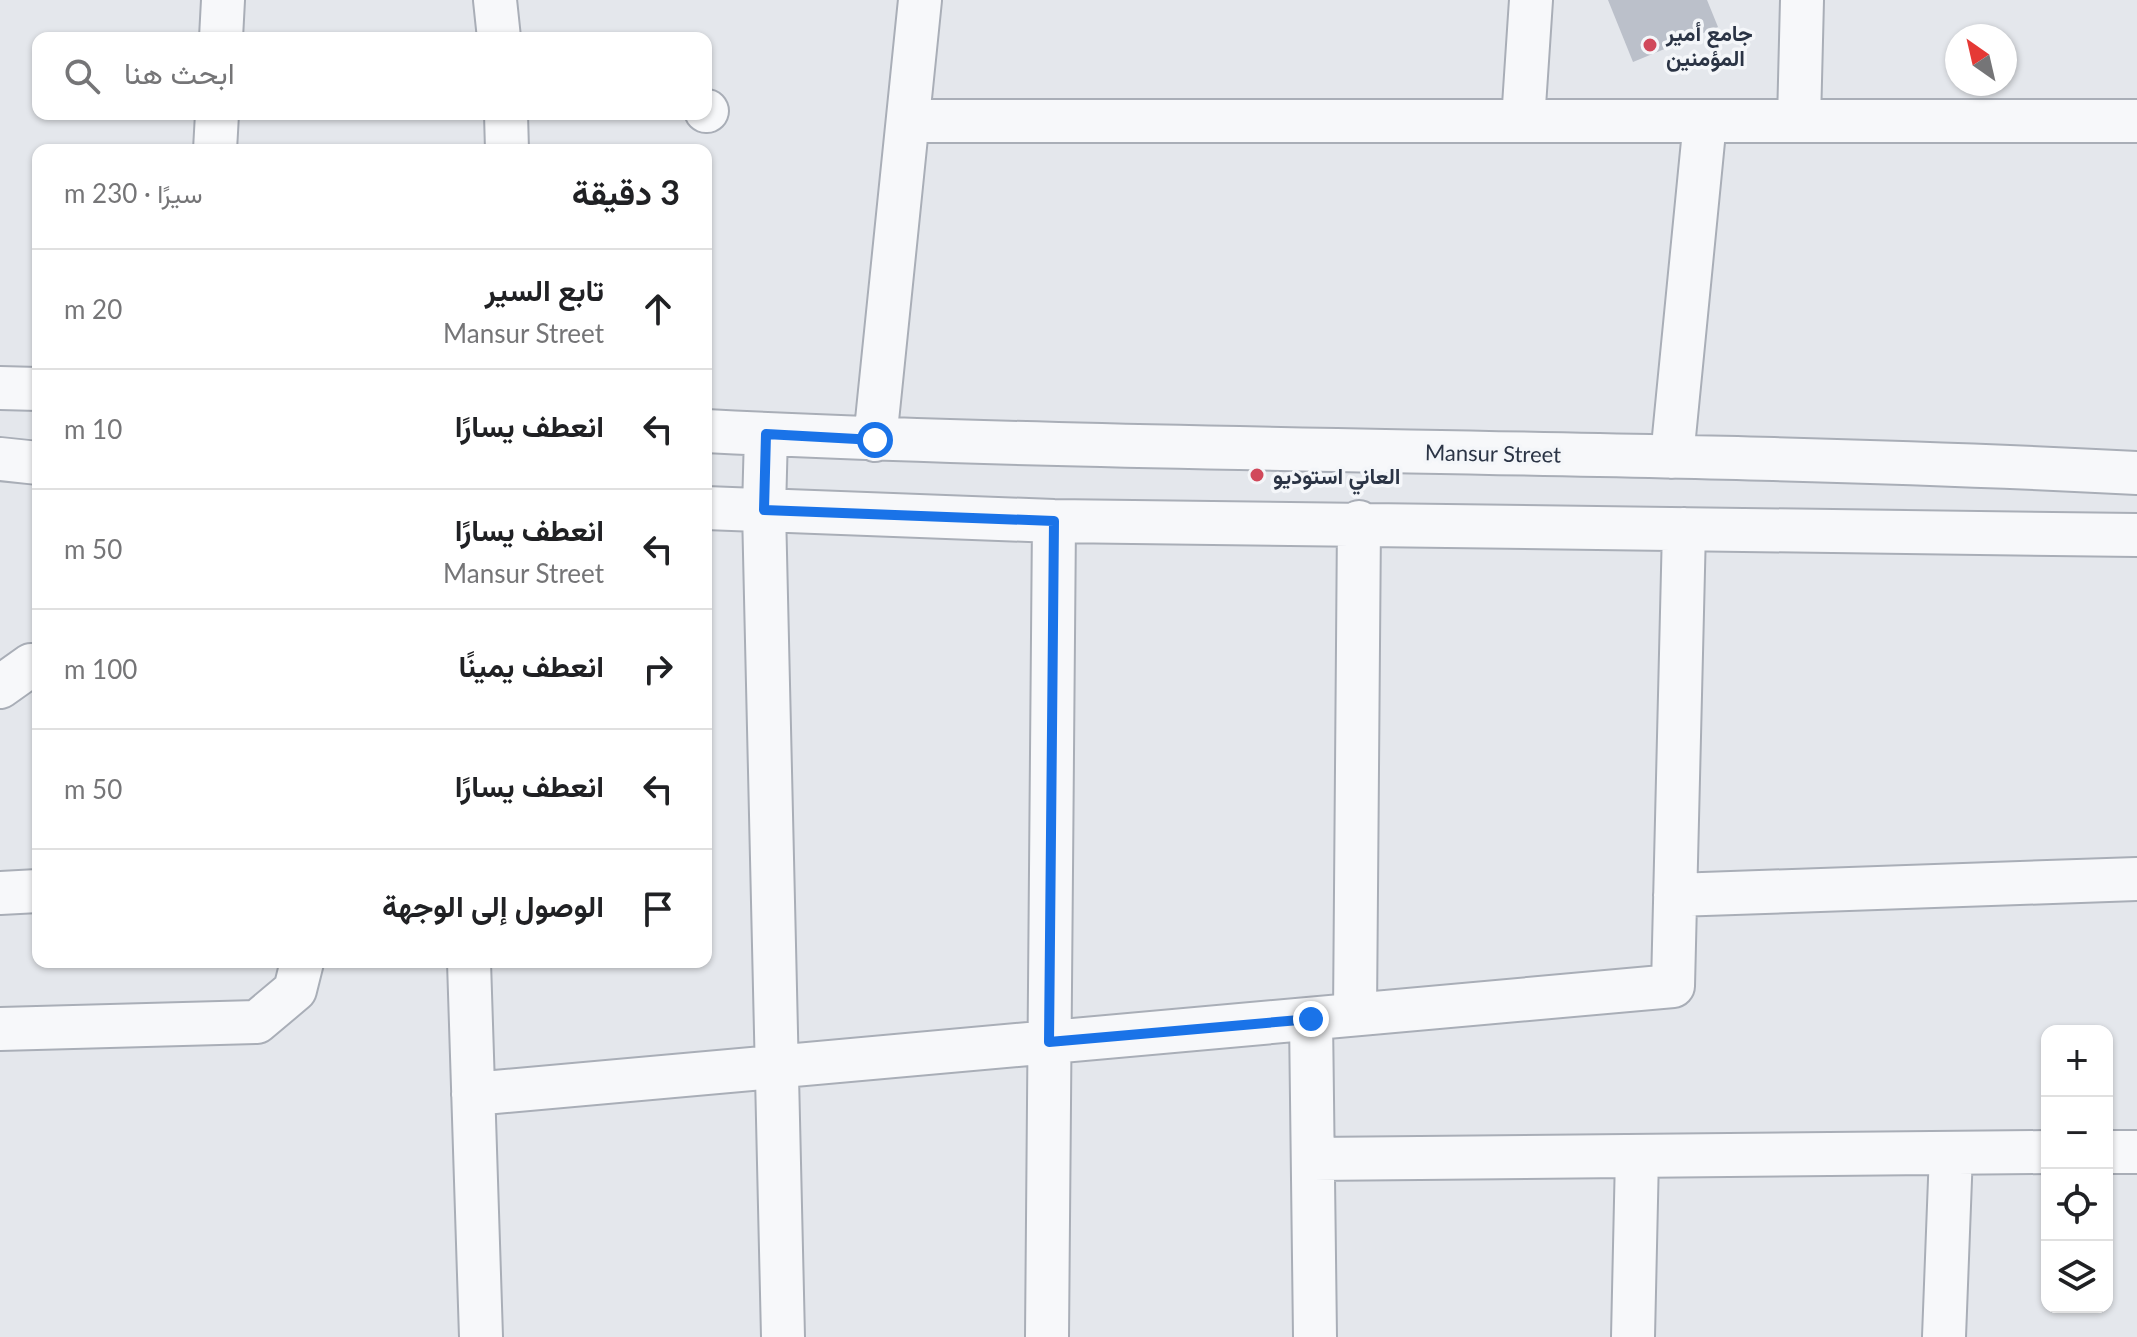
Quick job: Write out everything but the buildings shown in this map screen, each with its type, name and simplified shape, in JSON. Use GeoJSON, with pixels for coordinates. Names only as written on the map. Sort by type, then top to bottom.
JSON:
{"type":"FeatureCollection","features":[{"type":"Feature","properties":{"kind":"street"},"geometry":{"type":"LineString","coordinates":[[221,32],[223,0]]}},
{"type":"Feature","properties":{"kind":"street"},"geometry":{"type":"LineString","coordinates":[[495,0],[498,32]]}},
{"type":"Feature","properties":{"kind":"street"},"geometry":{"type":"LineString","coordinates":[[875,440],[920,0]]}},
{"type":"Feature","properties":{"kind":"street"},"geometry":{"type":"LineString","coordinates":[[1523,121],[1531,0]]}},
{"type":"Feature","properties":{"kind":"street"},"geometry":{"type":"LineString","coordinates":[[1799,121],[1802,0]]}},
{"type":"Feature","properties":{"kind":"street"},"geometry":{"type":"LineString","coordinates":[[215,144],[217,120]]}},
{"type":"Feature","properties":{"kind":"street"},"geometry":{"type":"LineString","coordinates":[[506,120],[507,144]]}},
{"type":"Feature","properties":{"kind":"street"},"geometry":{"type":"LineString","coordinates":[[909,121],[2137,121]]}},
{"type":"Feature","properties":{"kind":"street"},"geometry":{"type":"LineString","coordinates":[[1672,457],[1705,121]]}},
{"type":"Feature","properties":{"kind":"street"},"geometry":{"type":"LineString","coordinates":[[0,388],[32,389]]}},
{"type":"Feature","properties":{"kind":"street","name":"Mansur Street"},"geometry":{"type":"LineString","coordinates":[[712,431],[875,440],[1672,457],[2127,473]]}},
{"type":"Feature","properties":{"kind":"street"},"geometry":{"type":"LineString","coordinates":[[766,434],[764,510],[783,1337]]}},
{"type":"Feature","properties":{"kind":"street"},"geometry":{"type":"LineString","coordinates":[[0,459],[32,462]]}},
{"type":"Feature","properties":{"kind":"street"},"geometry":{"type":"LineString","coordinates":[[712,508],[1054,521],[1359,522],[2126,534],[2127,473]]}},
{"type":"Feature","properties":{"kind":"street"},"geometry":{"type":"LineString","coordinates":[[1047,1337],[1054,521]]}},
{"type":"Feature","properties":{"kind":"street"},"geometry":{"type":"LineString","coordinates":[[1355,1014],[1359,522]]}},
{"type":"Feature","properties":{"kind":"street"},"geometry":{"type":"LineString","coordinates":[[473,1094],[1673,986],[1684,529]]}},
{"type":"Feature","properties":{"kind":"street"},"geometry":{"type":"LineString","coordinates":[[0,687],[32,665]]}},
{"type":"Feature","properties":{"kind":"street"},"geometry":{"type":"LineString","coordinates":[[1675,895],[2137,879]]}},
{"type":"Feature","properties":{"kind":"street"},"geometry":{"type":"LineString","coordinates":[[0,893],[32,891]]}},
{"type":"Feature","properties":{"kind":"street"},"geometry":{"type":"LineString","coordinates":[[0,1029],[257,1022],[295,990],[300,968]]}},
{"type":"Feature","properties":{"kind":"street"},"geometry":{"type":"LineString","coordinates":[[469,968],[481,1337]]}},
{"type":"Feature","properties":{"kind":"street"},"geometry":{"type":"LineString","coordinates":[[1311,1019],[1315,1337]]}},
{"type":"Feature","properties":{"kind":"street"},"geometry":{"type":"LineString","coordinates":[[1313,1159],[2041,1152]]}},
{"type":"Feature","properties":{"kind":"street"},"geometry":{"type":"LineString","coordinates":[[2113,1152],[2137,1152]]}},
{"type":"Feature","properties":{"kind":"street"},"geometry":{"type":"LineString","coordinates":[[1944,1337],[1951,1153]]}},
{"type":"Feature","properties":{"kind":"street"},"geometry":{"type":"LineString","coordinates":[[1633,1337],[1637,1156]]}},
{"type":"Feature","properties":{"kind":"place","name":"جامع أمير المؤمنين"},"geometry":{"type":"Point","coordinates":[1650,45]}},
{"type":"Feature","properties":{"kind":"place","name":"العاني استوديو"},"geometry":{"type":"Point","coordinates":[1257,475]}},
{"type":"Feature","properties":{"kind":"route"},"geometry":{"type":"LineString","coordinates":[[875,440],[766,434],[764,510],[1054,521],[1049,1042],[1311,1019]]}}]}
